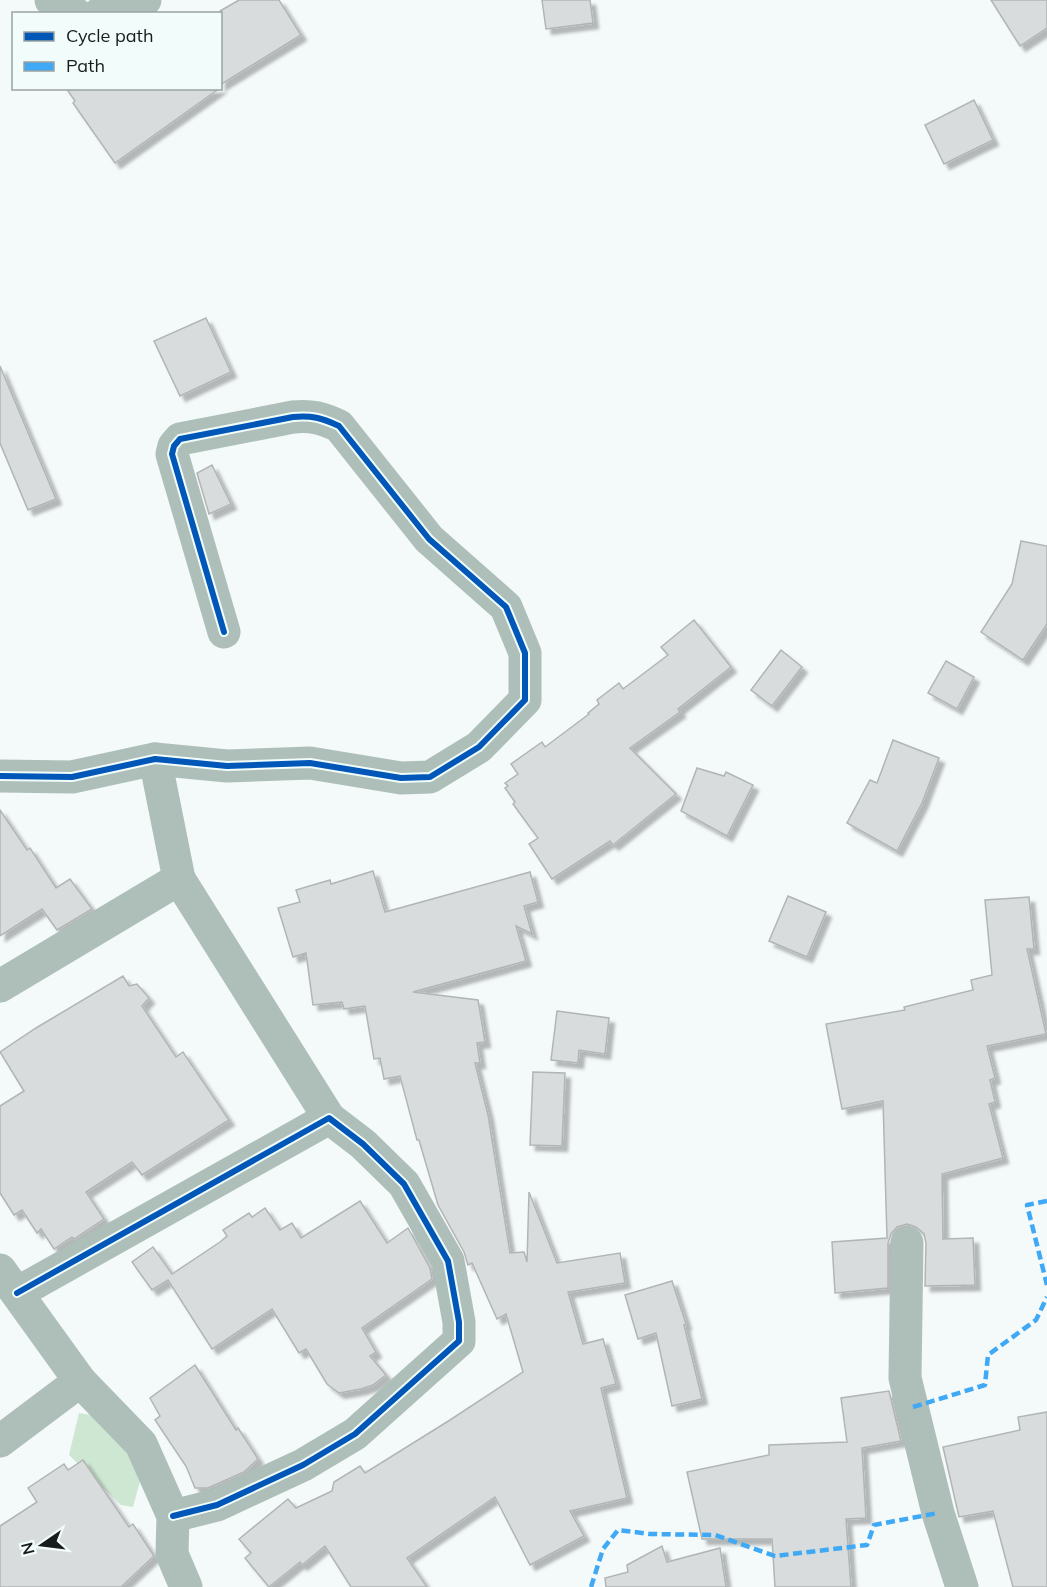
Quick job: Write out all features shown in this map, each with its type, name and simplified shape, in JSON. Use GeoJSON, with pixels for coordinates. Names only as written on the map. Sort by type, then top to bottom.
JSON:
{"type":"FeatureCollection","features":[{"type":"Feature","properties":{"kind":"street"},"geometry":{"type":"LineString","coordinates":[[51,0],[72,12]]}},
{"type":"Feature","properties":{"kind":"street"},"geometry":{"type":"LineString","coordinates":[[108,12],[131,7],[145,0]]}},
{"type":"Feature","properties":{"kind":"street"},"geometry":{"type":"LineString","coordinates":[[0,776],[72,777],[155,759],[227,766],[310,763],[401,778],[430,777],[479,747],[525,700],[525,653],[506,607],[429,539],[339,426],[322,417],[308,415],[281,419],[180,439],[174,446],[172,454],[224,632]]}},
{"type":"Feature","properties":{"kind":"street"},"geometry":{"type":"LineString","coordinates":[[155,759],[179,879],[329,1118],[363,1144],[404,1184],[448,1261],[459,1322],[459,1341],[355,1434],[303,1465],[218,1506],[173,1516]]}},
{"type":"Feature","properties":{"kind":"street"},"geometry":{"type":"LineString","coordinates":[[0,986],[179,879]]}},
{"type":"Feature","properties":{"kind":"street"},"geometry":{"type":"LineString","coordinates":[[186,1587],[172,1554],[173,1516],[141,1444],[80,1381],[8,1282],[329,1118]]}},
{"type":"Feature","properties":{"kind":"street"},"geometry":{"type":"LineString","coordinates":[[907,1243],[905,1378],[939,1513],[962,1587]]}},
{"type":"Feature","properties":{"kind":"street"},"geometry":{"type":"LineString","coordinates":[[0,1441],[80,1381]]}},
{"type":"Feature","properties":{"kind":"green space"},"geometry":{"type":"Polygon","coordinates":[[[79,1413],[110,1418],[144,1466],[133,1507],[121,1505],[69,1455],[79,1413]]]}},
{"type":"Feature","properties":{"kind":"building"},"geometry":{"type":"Polygon","coordinates":[[[239,0],[279,0],[301,35],[222,84],[222,12],[220,11],[239,0]]]}},
{"type":"Feature","properties":{"kind":"building"},"geometry":{"type":"Polygon","coordinates":[[[542,0],[590,0],[593,23],[546,29],[542,0]]]}},
{"type":"Feature","properties":{"kind":"building"},"geometry":{"type":"Polygon","coordinates":[[[991,0],[1047,0],[1047,28],[1020,46],[991,0]]]}},
{"type":"Feature","properties":{"kind":"building"},"geometry":{"type":"Polygon","coordinates":[[[67,90],[217,90],[115,163],[73,103],[75,101],[67,90]]]}},
{"type":"Feature","properties":{"kind":"building"},"geometry":{"type":"Polygon","coordinates":[[[974,100],[993,140],[944,164],[925,125],[974,100]]]}},
{"type":"Feature","properties":{"kind":"building"},"geometry":{"type":"Polygon","coordinates":[[[206,318],[231,372],[180,396],[154,341],[206,318]]]}},
{"type":"Feature","properties":{"kind":"building"},"geometry":{"type":"Polygon","coordinates":[[[0,366],[56,499],[28,510],[0,443],[0,366]]]}},
{"type":"Feature","properties":{"kind":"building"},"geometry":{"type":"Polygon","coordinates":[[[212,465],[231,504],[209,514],[197,473],[212,465]]]}},
{"type":"Feature","properties":{"kind":"building"},"geometry":{"type":"Polygon","coordinates":[[[1021,541],[1047,546],[1047,624],[1023,660],[981,632],[1012,584],[1021,541]]]}},
{"type":"Feature","properties":{"kind":"building"},"geometry":{"type":"Polygon","coordinates":[[[694,620],[731,667],[678,709],[680,712],[630,748],[676,794],[613,845],[610,841],[552,879],[529,844],[538,838],[513,804],[515,802],[505,788],[508,786],[505,783],[518,774],[511,764],[542,742],[545,747],[589,714],[599,704],[597,700],[619,683],[623,689],[668,655],[661,647],[694,620]]]}},
{"type":"Feature","properties":{"kind":"building"},"geometry":{"type":"Polygon","coordinates":[[[781,650],[802,667],[772,706],[751,690],[781,650]]]}},
{"type":"Feature","properties":{"kind":"building"},"geometry":{"type":"Polygon","coordinates":[[[946,661],[974,677],[957,709],[928,693],[946,661]]]}},
{"type":"Feature","properties":{"kind":"building"},"geometry":{"type":"Polygon","coordinates":[[[893,740],[939,758],[922,803],[897,851],[847,823],[870,780],[877,783],[893,740]]]}},
{"type":"Feature","properties":{"kind":"building"},"geometry":{"type":"Polygon","coordinates":[[[697,768],[724,776],[726,772],[753,785],[727,836],[681,811],[697,768]]]}},
{"type":"Feature","properties":{"kind":"building"},"geometry":{"type":"Polygon","coordinates":[[[0,810],[27,850],[30,848],[56,888],[70,879],[92,909],[57,930],[42,909],[0,936],[0,810]]]}},
{"type":"Feature","properties":{"kind":"building"},"geometry":{"type":"Polygon","coordinates":[[[373,871],[385,912],[530,872],[538,902],[524,906],[532,934],[516,926],[526,961],[413,992],[478,1000],[485,1042],[477,1043],[480,1063],[475,1063],[488,1115],[510,1253],[524,1252],[527,1262],[529,1192],[557,1263],[620,1253],[625,1283],[568,1292],[583,1344],[603,1339],[616,1384],[601,1388],[627,1498],[570,1511],[584,1536],[530,1565],[495,1497],[407,1558],[427,1587],[351,1587],[325,1546],[302,1565],[300,1562],[269,1587],[245,1558],[251,1553],[239,1539],[288,1499],[296,1508],[332,1491],[334,1482],[360,1466],[365,1473],[523,1372],[506,1314],[497,1319],[472,1263],[468,1265],[464,1252],[438,1205],[400,1076],[384,1079],[380,1058],[374,1059],[365,1006],[344,1009],[342,1002],[313,1005],[306,953],[293,957],[278,908],[300,902],[296,890],[330,880],[331,884],[373,871]]]}},
{"type":"Feature","properties":{"kind":"building"},"geometry":{"type":"Polygon","coordinates":[[[788,896],[826,912],[807,957],[769,941],[788,896]]]}},
{"type":"Feature","properties":{"kind":"building"},"geometry":{"type":"Polygon","coordinates":[[[1029,897],[1034,949],[1027,949],[1046,1034],[987,1046],[995,1078],[990,1080],[995,1102],[989,1104],[1003,1158],[942,1174],[943,1239],[973,1238],[975,1285],[925,1286],[926,1243],[924,1234],[916,1227],[907,1224],[897,1227],[888,1243],[888,1288],[835,1293],[832,1242],[887,1238],[883,1101],[842,1109],[826,1024],[905,1010],[904,1007],[973,990],[971,980],[992,975],[985,900],[1029,897]]]}},
{"type":"Feature","properties":{"kind":"building"},"geometry":{"type":"Polygon","coordinates":[[[123,976],[129,986],[137,984],[149,998],[142,1006],[176,1057],[183,1052],[229,1120],[142,1175],[132,1162],[86,1192],[104,1219],[54,1249],[41,1229],[37,1233],[22,1210],[14,1215],[0,1193],[0,1106],[24,1091],[0,1052],[123,976]]]}},
{"type":"Feature","properties":{"kind":"building"},"geometry":{"type":"Polygon","coordinates":[[[557,1011],[609,1018],[605,1054],[579,1050],[578,1063],[551,1060],[557,1011]]]}},
{"type":"Feature","properties":{"kind":"building"},"geometry":{"type":"Polygon","coordinates":[[[533,1072],[565,1073],[562,1146],[530,1145],[533,1072]]]}},
{"type":"Feature","properties":{"kind":"building"},"geometry":{"type":"Polygon","coordinates":[[[360,1201],[387,1243],[408,1228],[430,1268],[432,1279],[362,1328],[376,1352],[370,1356],[386,1375],[373,1385],[361,1389],[339,1393],[327,1384],[306,1349],[299,1353],[272,1309],[212,1349],[168,1280],[152,1290],[132,1262],[153,1247],[172,1274],[220,1242],[227,1236],[223,1230],[249,1213],[252,1217],[265,1208],[280,1230],[292,1223],[301,1238],[360,1201]]]}},
{"type":"Feature","properties":{"kind":"building"},"geometry":{"type":"Polygon","coordinates":[[[672,1281],[686,1324],[684,1325],[702,1399],[672,1406],[656,1333],[638,1339],[625,1295],[672,1281]]]}},
{"type":"Feature","properties":{"kind":"building"},"geometry":{"type":"Polygon","coordinates":[[[195,1365],[236,1430],[238,1428],[258,1459],[244,1472],[208,1488],[195,1488],[186,1466],[155,1420],[160,1416],[150,1398],[195,1365]]]}},
{"type":"Feature","properties":{"kind":"building"},"geometry":{"type":"Polygon","coordinates":[[[889,1391],[901,1441],[862,1448],[866,1518],[846,1519],[851,1587],[775,1587],[772,1539],[702,1539],[687,1472],[769,1455],[769,1445],[847,1442],[841,1398],[889,1391]]]}},
{"type":"Feature","properties":{"kind":"building"},"geometry":{"type":"Polygon","coordinates":[[[1047,1412],[1047,1587],[1013,1587],[993,1511],[959,1517],[943,1447],[1020,1430],[1018,1417],[1047,1412]]]}},
{"type":"Feature","properties":{"kind":"building"},"geometry":{"type":"Polygon","coordinates":[[[83,1460],[129,1527],[133,1524],[154,1556],[121,1587],[0,1587],[0,1526],[37,1502],[28,1488],[64,1464],[68,1470],[83,1460]]]}},
{"type":"Feature","properties":{"kind":"building"},"geometry":{"type":"Polygon","coordinates":[[[662,1546],[667,1562],[720,1548],[726,1587],[606,1587],[605,1578],[628,1572],[627,1565],[662,1546]]]}},
{"type":"Feature","properties":{"kind":"marked path"},"geometry":{"type":"LineString","coordinates":[[1047,1201],[1027,1205],[1047,1285]]}},
{"type":"Feature","properties":{"kind":"marked path"},"geometry":{"type":"LineString","coordinates":[[913,1407],[985,1385],[988,1355],[1036,1320],[1047,1297]]}},
{"type":"Feature","properties":{"kind":"marked path"},"geometry":{"type":"LineString","coordinates":[[591,1587],[603,1549],[618,1530],[650,1534],[715,1535],[775,1556],[867,1545],[874,1525],[938,1513]]}},
{"type":"Feature","properties":{"kind":"cycle path"},"geometry":{"type":"LineString","coordinates":[[0,776],[72,777],[155,759],[227,766],[310,763],[401,778],[430,777],[479,747],[525,700],[525,653],[506,607],[429,539],[339,426],[316,418],[293,417],[180,439],[174,446],[172,454],[224,632]]}},
{"type":"Feature","properties":{"kind":"cycle path"},"geometry":{"type":"LineString","coordinates":[[17,1293],[329,1118],[363,1144],[404,1184],[448,1261],[459,1322],[459,1341],[355,1434],[303,1465],[217,1505],[173,1516]]}}]}
